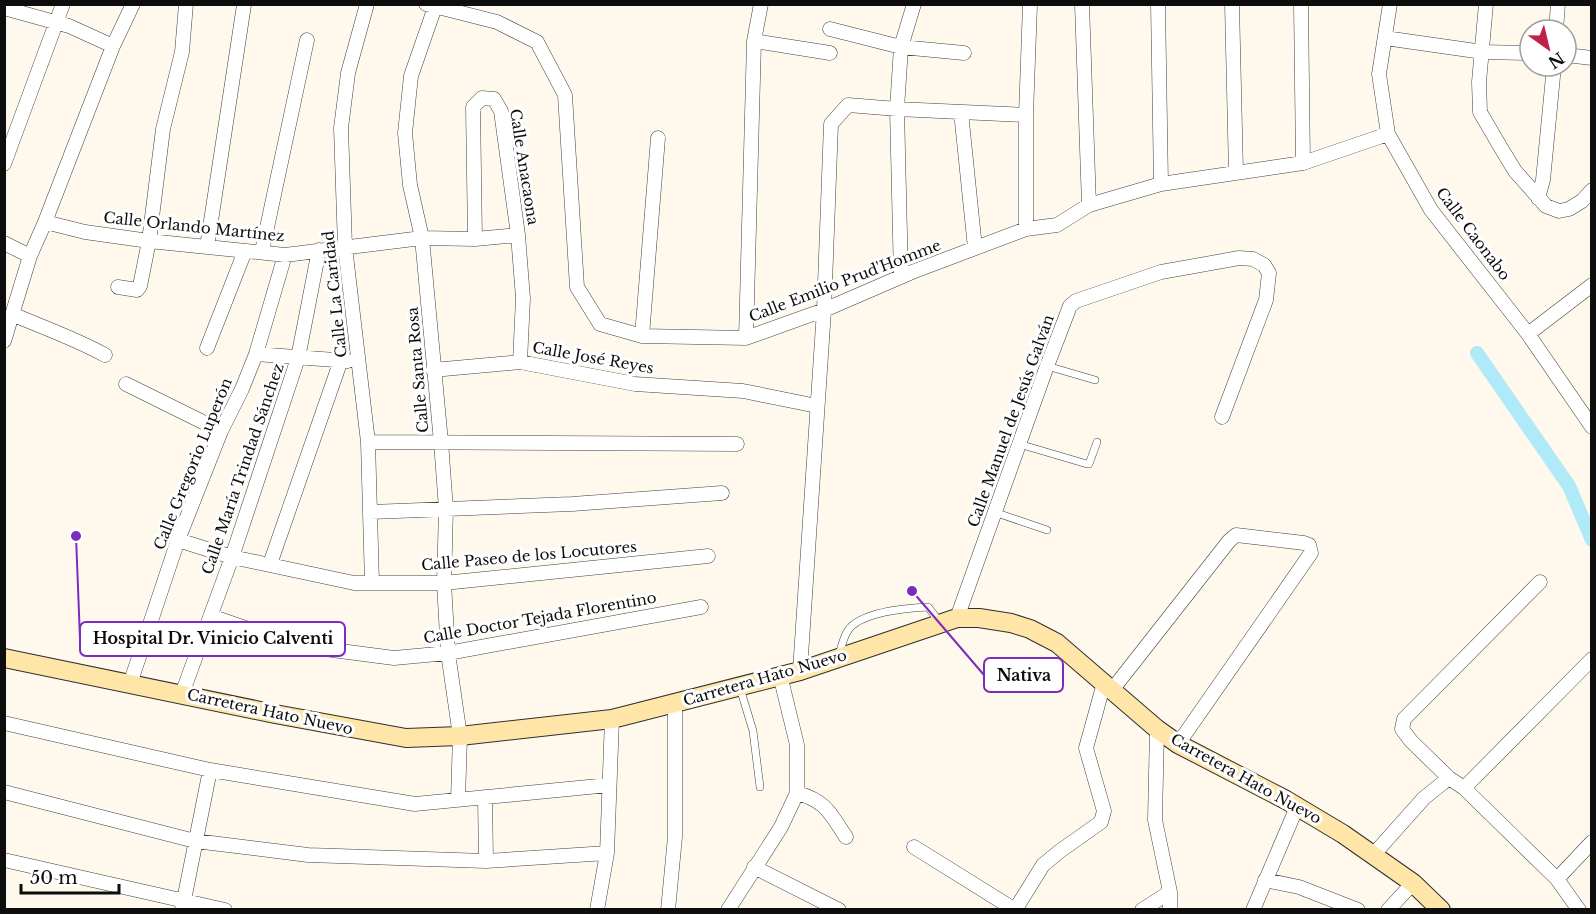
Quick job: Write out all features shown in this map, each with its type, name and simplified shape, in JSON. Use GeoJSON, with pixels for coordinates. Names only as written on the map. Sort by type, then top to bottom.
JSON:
{"type":"FeatureCollection","features":[{"type":"Feature","properties":{"kind":"main road","name":"Carretera Hato Nuevo"},"geometry":{"type":"LineString","coordinates":[[4,658],[406,738],[460,736],[612,720],[800,671],[949,621],[979,618],[1011,623],[1030,629],[1056,643],[1157,729],[1178,744],[1297,807],[1374,854],[1413,883],[1440,909]]}},
{"type":"Feature","properties":{"kind":"street"},"geometry":{"type":"LineString","coordinates":[[4,164],[63,4]]}},
{"type":"Feature","properties":{"kind":"street"},"geometry":{"type":"LineString","coordinates":[[4,341],[14,315],[30,255],[113,46],[133,4]]}},
{"type":"Feature","properties":{"kind":"street"},"geometry":{"type":"LineString","coordinates":[[118,287],[137,290],[140,286],[149,241],[163,129],[182,52],[186,4]]}},
{"type":"Feature","properties":{"kind":"street","name":"Calle La Caridad"},"geometry":{"type":"LineString","coordinates":[[367,4],[348,73],[341,128],[345,247],[368,442],[372,583]]}},
{"type":"Feature","properties":{"kind":"street"},"geometry":{"type":"LineString","coordinates":[[746,338],[754,42],[761,4]]}},
{"type":"Feature","properties":{"kind":"street"},"geometry":{"type":"LineString","coordinates":[[901,277],[897,109],[902,47],[914,4]]}},
{"type":"Feature","properties":{"kind":"street"},"geometry":{"type":"LineString","coordinates":[[1026,229],[1026,115],[1030,4]]}},
{"type":"Feature","properties":{"kind":"street"},"geometry":{"type":"LineString","coordinates":[[1082,4],[1089,205]]}},
{"type":"Feature","properties":{"kind":"street"},"geometry":{"type":"LineString","coordinates":[[1158,4],[1161,184]]}},
{"type":"Feature","properties":{"kind":"street"},"geometry":{"type":"LineString","coordinates":[[1232,4],[1236,173]]}},
{"type":"Feature","properties":{"kind":"street"},"geometry":{"type":"LineString","coordinates":[[1301,4],[1303,163]]}},
{"type":"Feature","properties":{"kind":"street","name":"Calle Caonabo"},"geometry":{"type":"LineString","coordinates":[[1389,4],[1379,74],[1388,134],[1431,210],[1528,334],[1592,427]]}},
{"type":"Feature","properties":{"kind":"street"},"geometry":{"type":"LineString","coordinates":[[1486,4],[1479,82],[1480,112],[1515,171],[1546,206],[1559,211],[1569,209],[1582,201],[1592,190]]}},
{"type":"Feature","properties":{"kind":"street"},"geometry":{"type":"LineString","coordinates":[[207,247],[244,5]]}},
{"type":"Feature","properties":{"kind":"street","name":"Calle Emilio Prud'Homme"},"geometry":{"type":"LineString","coordinates":[[432,5],[497,22],[537,42],[565,95],[577,287],[600,324],[642,336],[746,338],[824,310],[901,277],[1026,229],[1057,225],[1089,205],[1161,184],[1303,163],[1388,134]]}},
{"type":"Feature","properties":{"kind":"street","name":"Calle Santa Rosa"},"geometry":{"type":"LineString","coordinates":[[432,5],[411,76],[405,133],[410,185],[422,238],[441,442],[446,509],[444,583],[448,654],[460,736],[458,800]]}},
{"type":"Feature","properties":{"kind":"street"},"geometry":{"type":"LineString","coordinates":[[4,8],[56,22],[113,46]]}},
{"type":"Feature","properties":{"kind":"street"},"geometry":{"type":"LineString","coordinates":[[830,29],[902,47],[964,54]]}},
{"type":"Feature","properties":{"kind":"street"},"geometry":{"type":"LineString","coordinates":[[1384,38],[1483,52],[1518,53]]}},
{"type":"Feature","properties":{"kind":"street"},"geometry":{"type":"LineString","coordinates":[[262,251],[307,40]]}},
{"type":"Feature","properties":{"kind":"street"},"geometry":{"type":"LineString","coordinates":[[754,42],[830,53]]}},
{"type":"Feature","properties":{"kind":"street"},"geometry":{"type":"LineString","coordinates":[[1538,198],[1543,180],[1553,78]]}},
{"type":"Feature","properties":{"kind":"street","name":"Calle Anacaona"},"geometry":{"type":"LineString","coordinates":[[475,239],[473,107],[482,98],[494,99],[501,111],[518,235],[523,298],[520,362]]}},
{"type":"Feature","properties":{"kind":"street"},"geometry":{"type":"LineString","coordinates":[[800,671],[824,310],[831,124],[848,105],[1026,115]]}},
{"type":"Feature","properties":{"kind":"street"},"geometry":{"type":"LineString","coordinates":[[961,112],[975,248]]}},
{"type":"Feature","properties":{"kind":"street"},"geometry":{"type":"LineString","coordinates":[[642,336],[658,138]]}},
{"type":"Feature","properties":{"kind":"street","name":"Calle Orlando Martínez"},"geometry":{"type":"LineString","coordinates":[[45,222],[85,232],[149,241],[285,255],[422,238],[475,239],[518,235]]}},
{"type":"Feature","properties":{"kind":"street"},"geometry":{"type":"LineString","coordinates":[[4,243],[30,255]]}},
{"type":"Feature","properties":{"kind":"street","name":"Calle María Trindad Sánchez"},"geometry":{"type":"LineString","coordinates":[[182,694],[232,557],[298,358],[319,250]]}},
{"type":"Feature","properties":{"kind":"street"},"geometry":{"type":"LineString","coordinates":[[207,348],[245,251]]}},
{"type":"Feature","properties":{"kind":"street","name":"Calle Gregorio Luperón"},"geometry":{"type":"LineString","coordinates":[[130,684],[178,540],[221,431],[256,354],[285,255]]}},
{"type":"Feature","properties":{"kind":"street","name":"Calle Manuel de Jesús Galván"},"geometry":{"type":"LineString","coordinates":[[949,621],[994,512],[1070,306],[1076,301],[1161,272],[1239,258],[1253,259],[1264,265],[1269,273],[1266,300],[1222,417]]}},
{"type":"Feature","properties":{"kind":"street"},"geometry":{"type":"LineString","coordinates":[[1528,334],[1592,285]]}},
{"type":"Feature","properties":{"kind":"street"},"geometry":{"type":"LineString","coordinates":[[14,315],[67,338],[79,340],[105,355]]}},
{"type":"Feature","properties":{"kind":"street"},"geometry":{"type":"LineString","coordinates":[[256,354],[359,362]]}},
{"type":"Feature","properties":{"kind":"street"},"geometry":{"type":"LineString","coordinates":[[270,564],[341,360]]}},
{"type":"Feature","properties":{"kind":"street","name":"Calle José Reyes"},"geometry":{"type":"LineString","coordinates":[[434,370],[520,362],[635,384],[743,391],[817,406]]}},
{"type":"Feature","properties":{"kind":"street"},"geometry":{"type":"LineString","coordinates":[[126,384],[221,431]]}},
{"type":"Feature","properties":{"kind":"street"},"geometry":{"type":"LineString","coordinates":[[368,442],[737,444]]}},
{"type":"Feature","properties":{"kind":"street"},"geometry":{"type":"LineString","coordinates":[[371,512],[572,504],[722,493]]}},
{"type":"Feature","properties":{"kind":"street"},"geometry":{"type":"LineString","coordinates":[[914,847],[1015,909],[1043,865],[1101,822],[1104,811],[1086,748],[1108,686],[1236,535],[1309,545],[1311,553],[1178,744]]}},
{"type":"Feature","properties":{"kind":"street","name":"Calle Paseo de los Locutores"},"geometry":{"type":"LineString","coordinates":[[178,540],[232,557],[354,583],[444,583],[708,556]]}},
{"type":"Feature","properties":{"kind":"street"},"geometry":{"type":"LineString","coordinates":[[1540,582],[1404,719],[1402,729],[1411,741],[1449,778],[1464,788],[1557,879],[1579,909]]}},
{"type":"Feature","properties":{"kind":"street","name":"Calle Doctor Tejada Florentino"},"geometry":{"type":"LineString","coordinates":[[211,616],[294,645],[394,658],[448,654],[701,607]]}},
{"type":"Feature","properties":{"kind":"street"},"geometry":{"type":"LineString","coordinates":[[1464,788],[1592,659]]}},
{"type":"Feature","properties":{"kind":"street"},"geometry":{"type":"LineString","coordinates":[[728,909],[781,826],[797,793],[797,745],[780,675]]}},
{"type":"Feature","properties":{"kind":"street"},"geometry":{"type":"LineString","coordinates":[[668,909],[675,837],[675,704]]}},
{"type":"Feature","properties":{"kind":"street"},"geometry":{"type":"LineString","coordinates":[[597,909],[608,854],[612,720]]}},
{"type":"Feature","properties":{"kind":"street"},"geometry":{"type":"LineString","coordinates":[[4,723],[210,770],[415,804],[609,785]]}},
{"type":"Feature","properties":{"kind":"street"},"geometry":{"type":"LineString","coordinates":[[1157,729],[1155,820],[1170,892],[1170,909]]}},
{"type":"Feature","properties":{"kind":"street"},"geometry":{"type":"LineString","coordinates":[[182,906],[210,770]]}},
{"type":"Feature","properties":{"kind":"street"},"geometry":{"type":"LineString","coordinates":[[1374,854],[1424,798],[1449,778]]}},
{"type":"Feature","properties":{"kind":"street"},"geometry":{"type":"LineString","coordinates":[[4,792],[195,841],[308,855],[486,861],[608,854]]}},
{"type":"Feature","properties":{"kind":"street"},"geometry":{"type":"LineString","coordinates":[[797,793],[813,798],[826,807],[846,837]]}},
{"type":"Feature","properties":{"kind":"street"},"geometry":{"type":"LineString","coordinates":[[485,797],[486,861]]}},
{"type":"Feature","properties":{"kind":"street"},"geometry":{"type":"LineString","coordinates":[[1253,909],[1297,807]]}},
{"type":"Feature","properties":{"kind":"street"},"geometry":{"type":"LineString","coordinates":[[1557,879],[1592,842]]}},
{"type":"Feature","properties":{"kind":"street"},"geometry":{"type":"LineString","coordinates":[[4,860],[182,906],[225,909]]}},
{"type":"Feature","properties":{"kind":"street"},"geometry":{"type":"LineString","coordinates":[[754,867],[839,909]]}},
{"type":"Feature","properties":{"kind":"street"},"geometry":{"type":"LineString","coordinates":[[1265,879],[1299,887],[1358,909]]}},
{"type":"Feature","properties":{"kind":"street"},"geometry":{"type":"LineString","coordinates":[[1388,909],[1413,883]]}},
{"type":"Feature","properties":{"kind":"street"},"geometry":{"type":"LineString","coordinates":[[1142,909],[1170,892]]}},
{"type":"Feature","properties":{"kind":"lane"},"geometry":{"type":"LineString","coordinates":[[1047,366],[1095,380]]}},
{"type":"Feature","properties":{"kind":"lane"},"geometry":{"type":"LineString","coordinates":[[1019,444],[1089,464],[1097,442]]}},
{"type":"Feature","properties":{"kind":"lane"},"geometry":{"type":"LineString","coordinates":[[994,512],[1047,530]]}},
{"type":"Feature","properties":{"kind":"lane"},"geometry":{"type":"LineString","coordinates":[[837,660],[848,630],[861,619],[909,608],[928,607],[949,621]]}},
{"type":"Feature","properties":{"kind":"lane"},"geometry":{"type":"LineString","coordinates":[[739,686],[753,732],[760,787]]}},
{"type":"Feature","properties":{"kind":"waterway"},"geometry":{"type":"LineString","coordinates":[[1477,353],[1569,486],[1592,540]]}},
{"type":"Feature","properties":{"kind":"place","name":"Hospital Dr. Vinicio Calventi"},"geometry":{"type":"Point","coordinates":[76,536]}},
{"type":"Feature","properties":{"kind":"place","name":"Nativa"},"geometry":{"type":"Point","coordinates":[912,591]}}]}
